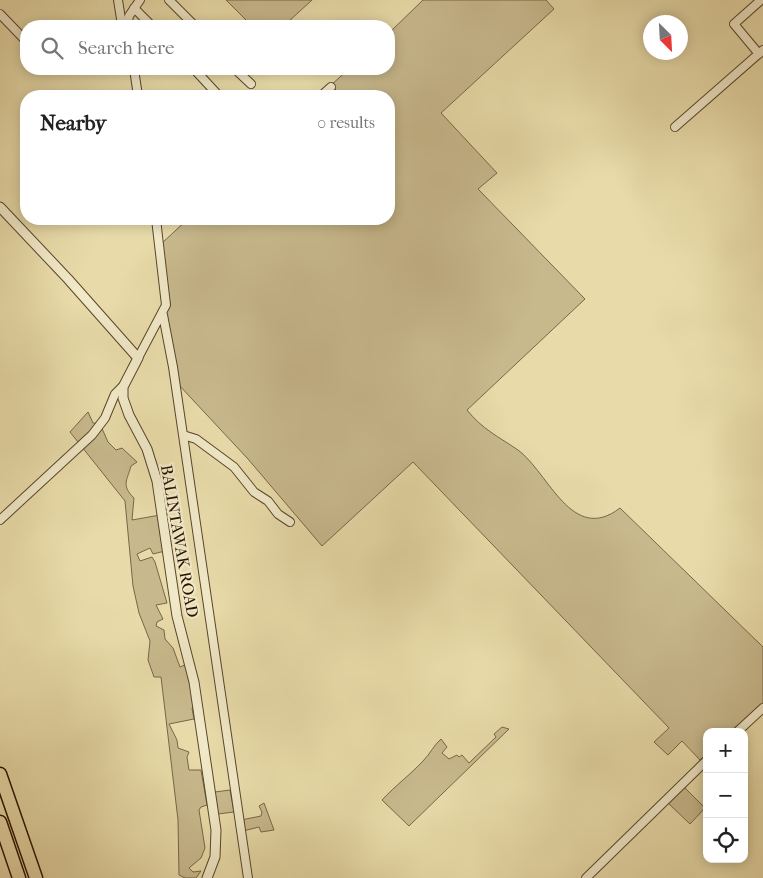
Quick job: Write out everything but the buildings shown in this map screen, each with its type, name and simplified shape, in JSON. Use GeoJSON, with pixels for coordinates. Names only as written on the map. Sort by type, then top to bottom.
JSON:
{"type":"FeatureCollection","features":[{"type":"Feature","properties":{"kind":"highway"},"geometry":{"type":"LineString","coordinates":[[0,774],[36,878]]}},
{"type":"Feature","properties":{"kind":"highway"},"geometry":{"type":"LineString","coordinates":[[0,822],[19,878]]}},
{"type":"Feature","properties":{"kind":"street"},"geometry":{"type":"LineString","coordinates":[[118,0],[122,20]]}},
{"type":"Feature","properties":{"kind":"street"},"geometry":{"type":"LineString","coordinates":[[128,20],[140,0]]}},
{"type":"Feature","properties":{"kind":"street"},"geometry":{"type":"LineString","coordinates":[[169,0],[189,20]]}},
{"type":"Feature","properties":{"kind":"street"},"geometry":{"type":"LineString","coordinates":[[675,127],[761,52],[734,24],[761,0]]}},
{"type":"Feature","properties":{"kind":"street"},"geometry":{"type":"LineString","coordinates":[[134,8],[146,20]]}},
{"type":"Feature","properties":{"kind":"street"},"geometry":{"type":"LineString","coordinates":[[0,14],[20,34]]}},
{"type":"Feature","properties":{"kind":"street"},"geometry":{"type":"LineString","coordinates":[[135,75],[137,90]]}},
{"type":"Feature","properties":{"kind":"street"},"geometry":{"type":"LineString","coordinates":[[200,75],[213,90]]}},
{"type":"Feature","properties":{"kind":"street"},"geometry":{"type":"LineString","coordinates":[[241,75],[251,84]]}},
{"type":"Feature","properties":{"kind":"street"},"geometry":{"type":"LineString","coordinates":[[328,90],[331,87]]}},
{"type":"Feature","properties":{"kind":"street"},"geometry":{"type":"LineString","coordinates":[[0,207],[68,279],[138,358]]}},
{"type":"Feature","properties":{"kind":"street"},"geometry":{"type":"LineString","coordinates":[[0,520],[92,434],[104,418],[115,394],[124,385],[163,314],[166,303],[157,225]]}},
{"type":"Feature","properties":{"kind":"street"},"geometry":{"type":"LineString","coordinates":[[163,314],[184,435],[248,878]]}},
{"type":"Feature","properties":{"kind":"street","name":"BALINTAWAK ROAD"},"geometry":{"type":"LineString","coordinates":[[124,385],[122,392],[125,406],[147,449],[157,481],[178,620],[194,682],[217,834],[215,858],[207,878]]}},
{"type":"Feature","properties":{"kind":"street"},"geometry":{"type":"LineString","coordinates":[[184,435],[196,439],[234,467],[255,493],[268,501],[279,515],[290,522]]}},
{"type":"Feature","properties":{"kind":"street"},"geometry":{"type":"LineString","coordinates":[[741,728],[763,708]]}},
{"type":"Feature","properties":{"kind":"street"},"geometry":{"type":"LineString","coordinates":[[586,878],[703,764]]}},
{"type":"Feature","properties":{"kind":"shaded area"},"geometry":{"type":"Polygon","coordinates":[[[226,0],[312,0],[290,20],[246,20],[226,0]]]}},
{"type":"Feature","properties":{"kind":"shaded area"},"geometry":{"type":"Polygon","coordinates":[[[423,0],[546,0],[554,9],[441,113],[497,173],[478,189],[585,299],[467,410],[485,428],[518,450],[563,502],[575,512],[588,518],[603,517],[620,508],[763,647],[763,703],[735,728],[703,728],[703,757],[700,760],[682,741],[668,755],[654,742],[669,728],[413,462],[322,546],[248,459],[178,384],[166,313],[170,303],[162,243],[182,225],[395,225],[395,90],[336,90],[331,85],[342,75],[395,75],[395,27],[423,0]]]}},
{"type":"Feature","properties":{"kind":"shaded area"},"geometry":{"type":"Polygon","coordinates":[[[88,412],[93,423],[100,424],[108,442],[116,450],[122,448],[137,462],[131,466],[126,483],[127,490],[134,498],[132,520],[160,515],[165,551],[153,554],[150,548],[137,554],[140,561],[152,557],[155,562],[167,603],[156,605],[163,619],[157,622],[156,626],[164,630],[165,639],[173,648],[180,667],[187,664],[195,707],[192,708],[194,719],[169,724],[177,740],[178,748],[189,752],[187,757],[189,770],[201,770],[207,805],[199,810],[205,848],[201,858],[189,868],[193,872],[201,871],[196,878],[185,878],[179,875],[178,820],[161,677],[154,677],[148,660],[150,641],[139,613],[133,586],[125,501],[70,432],[88,412]]]}},
{"type":"Feature","properties":{"kind":"shaded area"},"geometry":{"type":"Polygon","coordinates":[[[502,727],[509,729],[409,826],[382,800],[423,761],[441,739],[447,747],[442,753],[449,759],[462,755],[469,763],[496,737],[494,734],[502,727]]]}},
{"type":"Feature","properties":{"kind":"shaded area"},"geometry":{"type":"Polygon","coordinates":[[[684,787],[703,806],[703,810],[690,824],[668,803],[684,787]]]}},
{"type":"Feature","properties":{"kind":"shaded area"},"geometry":{"type":"Polygon","coordinates":[[[230,790],[234,812],[218,814],[215,792],[230,790]]]}},
{"type":"Feature","properties":{"kind":"shaded area"},"geometry":{"type":"Polygon","coordinates":[[[264,803],[274,830],[261,832],[259,827],[243,831],[241,820],[261,816],[262,812],[259,806],[264,803]]]}}]}
